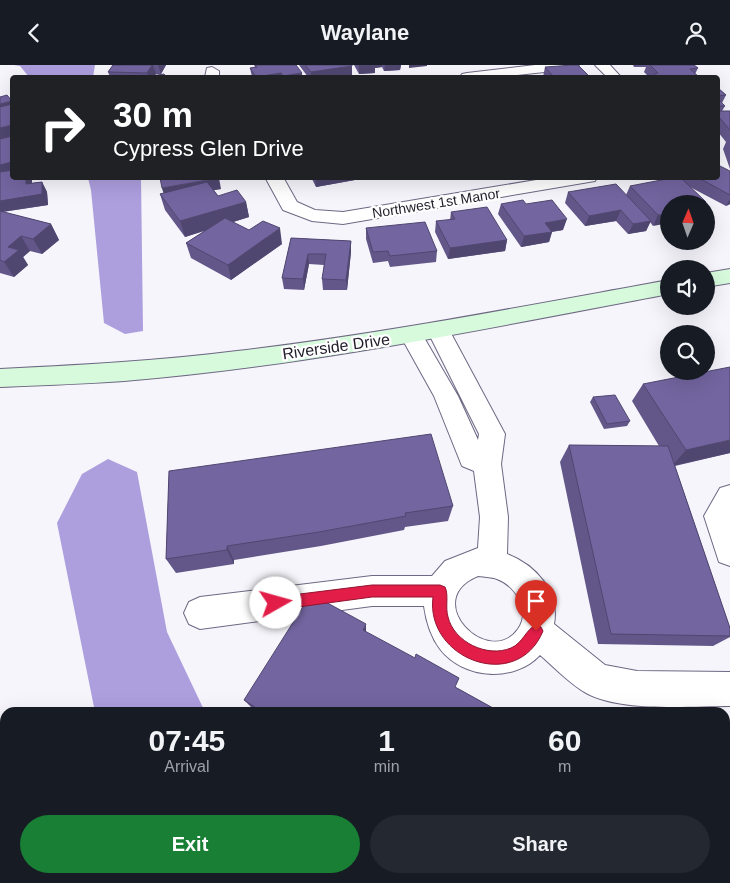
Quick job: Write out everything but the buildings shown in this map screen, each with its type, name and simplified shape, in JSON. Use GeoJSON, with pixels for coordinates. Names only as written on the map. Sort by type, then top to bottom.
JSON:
{"type":"FeatureCollection","features":[{"type":"Feature","properties":{"kind":"street"},"geometry":{"type":"LineString","coordinates":[[484,75],[572,65]]}},
{"type":"Feature","properties":{"kind":"street"},"geometry":{"type":"LineString","coordinates":[[602,65],[612,75]]}},
{"type":"Feature","properties":{"kind":"street","name":"Northwest 1st Manor"},"geometry":{"type":"LineString","coordinates":[[276,180],[290,206],[312,215],[343,218],[571,180]]}},
{"type":"Feature","properties":{"kind":"street"},"geometry":{"type":"LineString","coordinates":[[715,278],[730,276]]}},
{"type":"Feature","properties":{"kind":"street","name":"Riverside Drive"},"geometry":{"type":"LineString","coordinates":[[0,378],[124,372],[218,362],[411,335],[660,289]]}},
{"type":"Feature","properties":{"kind":"street"},"geometry":{"type":"LineString","coordinates":[[438,330],[492,434],[487,464],[494,517],[492,562]]}},
{"type":"Feature","properties":{"kind":"street"},"geometry":{"type":"LineString","coordinates":[[411,335],[446,396],[472,458],[487,464]]}},
{"type":"Feature","properties":{"kind":"street"},"geometry":{"type":"LineString","coordinates":[[730,497],[718,516],[730,552]]}},
{"type":"Feature","properties":{"kind":"street"},"geometry":{"type":"LineString","coordinates":[[492,562],[513,571],[530,587],[537,601],[539,617],[536,631],[528,645],[515,654],[499,658],[481,657],[465,649],[451,637],[442,623],[438,606],[440,591],[446,579],[455,570],[466,564],[492,562]]}},
{"type":"Feature","properties":{"kind":"street"},"geometry":{"type":"LineString","coordinates":[[200,613],[372,591],[440,591]]}},
{"type":"Feature","properties":{"kind":"street"},"geometry":{"type":"LineString","coordinates":[[536,631],[598,681],[637,688],[730,689]]}},
{"type":"Feature","properties":{"kind":"shaded area"},"geometry":{"type":"Polygon","coordinates":[[[14,65],[95,65],[93,75],[27,75],[20,66],[14,65]]]}},
{"type":"Feature","properties":{"kind":"shaded area"},"geometry":{"type":"Polygon","coordinates":[[[88,180],[141,180],[143,331],[125,334],[104,323],[88,180]]]}},
{"type":"Feature","properties":{"kind":"shaded area"},"geometry":{"type":"Polygon","coordinates":[[[108,459],[137,472],[167,632],[203,707],[94,707],[57,523],[82,474],[108,459]]]}},
{"type":"Feature","properties":{"kind":"route"},"geometry":{"type":"LineString","coordinates":[[276,603],[372,591],[440,591],[438,606],[442,623],[451,637],[465,649],[481,657],[499,658],[515,654],[528,645],[536,631]]}}]}
